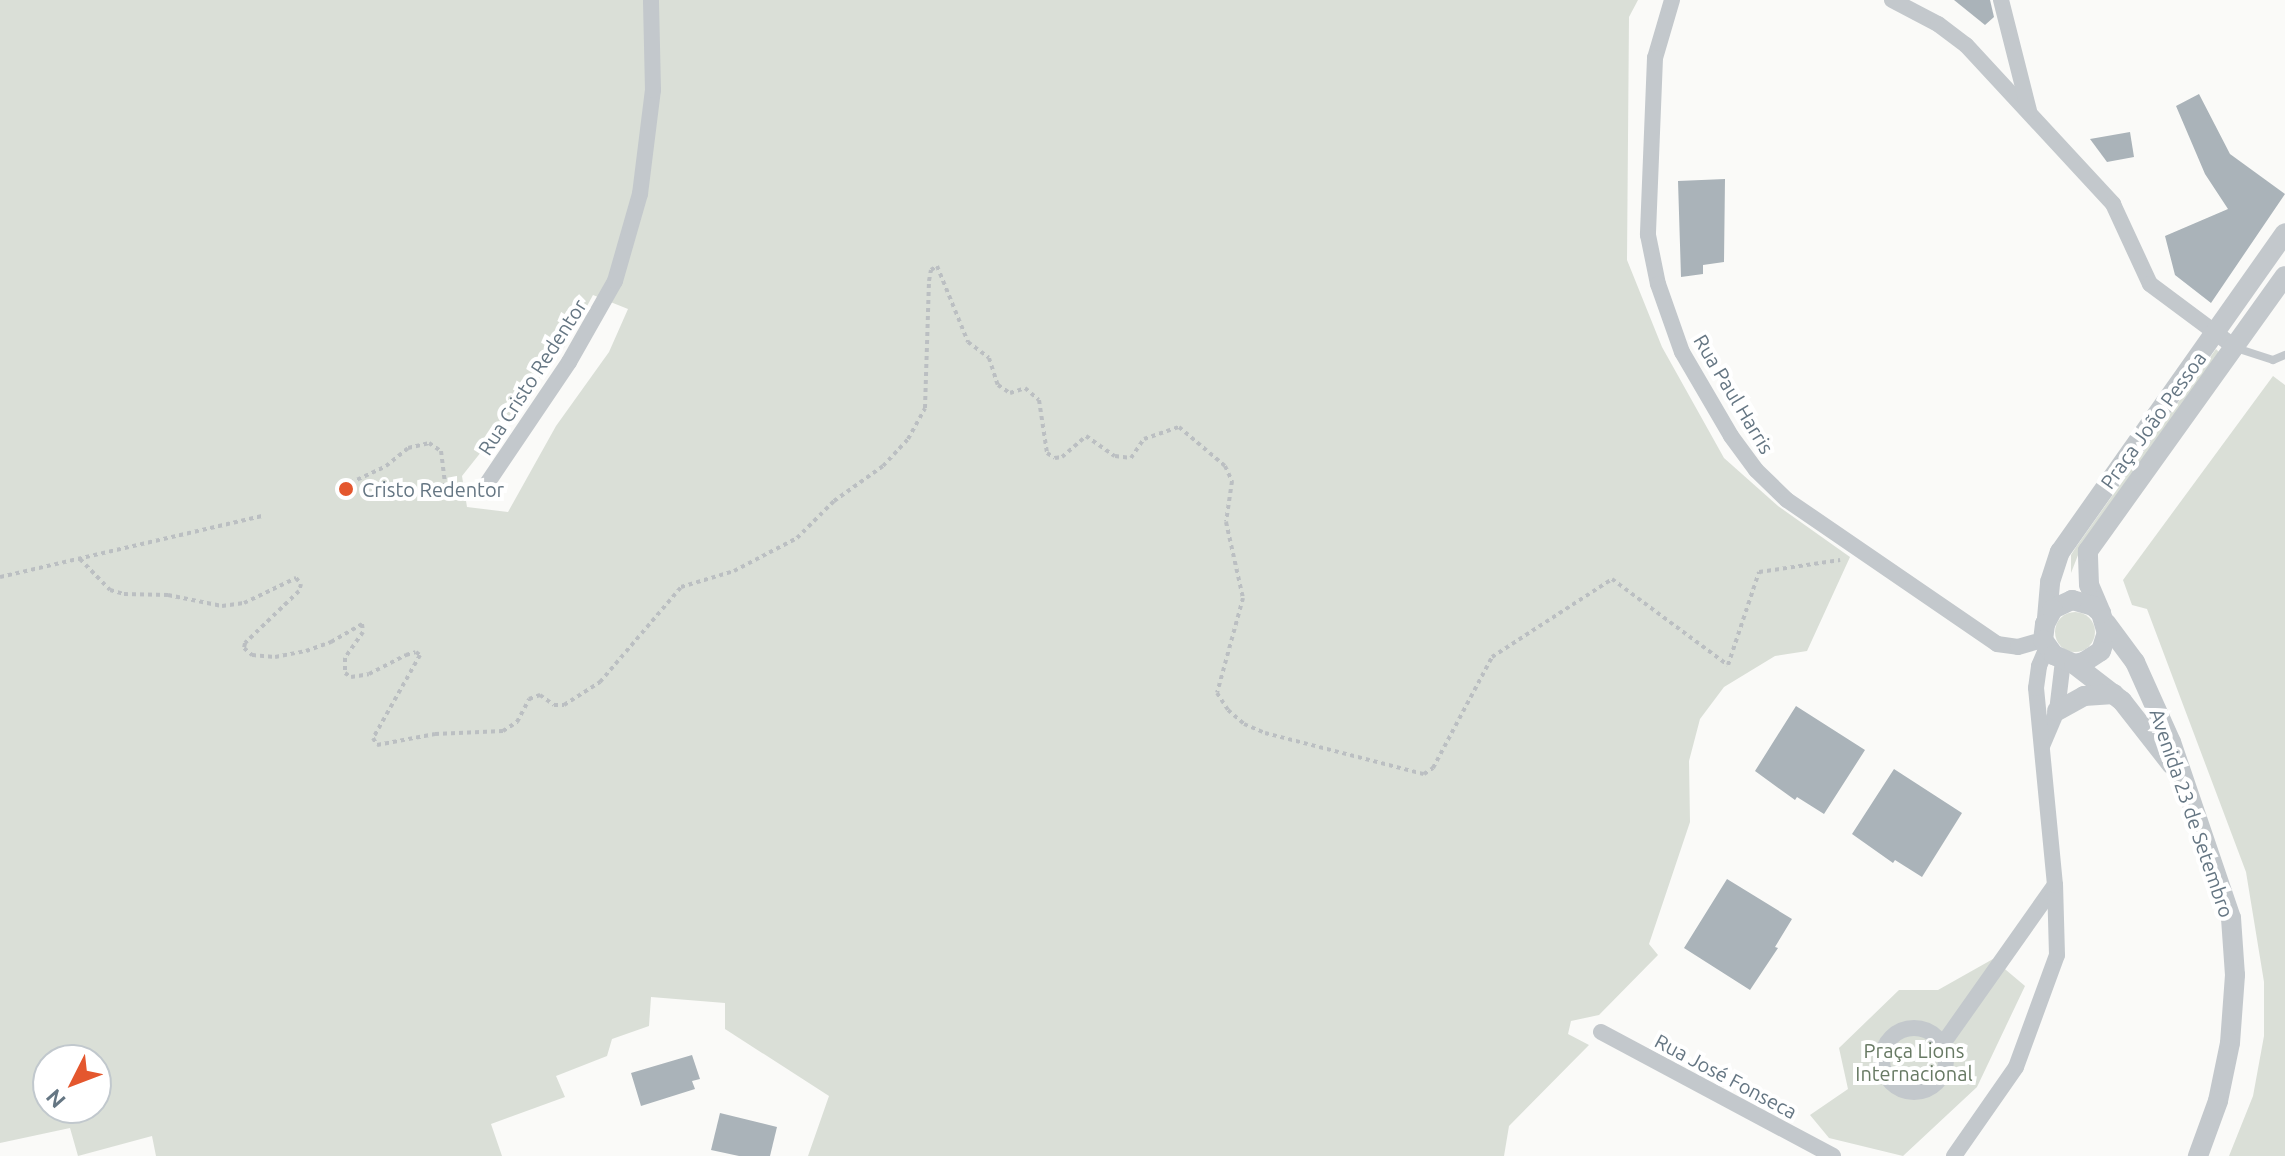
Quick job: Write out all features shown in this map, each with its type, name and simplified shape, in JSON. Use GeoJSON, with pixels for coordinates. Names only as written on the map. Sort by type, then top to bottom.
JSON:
{"type":"FeatureCollection","features":[{"type":"Feature","properties":{"kind":"street","name":"Rua Cristo Redentor"},"geometry":{"type":"LineString","coordinates":[[482,491],[569,362],[615,281],[640,194],[650,120],[653,90],[651,0]]}},
{"type":"Feature","properties":{"kind":"street","name":"Rua Paul Harris"},"geometry":{"type":"LineString","coordinates":[[1672,0],[1655,58],[1648,235],[1682,352],[1731,436],[1756,470],[1787,500],[1997,644],[2018,647],[2045,643]]}},
{"type":"Feature","properties":{"kind":"street"},"geometry":{"type":"LineString","coordinates":[[1892,0],[1938,24],[1966,45],[2113,204],[2150,284],[2236,348]]}},
{"type":"Feature","properties":{"kind":"street"},"geometry":{"type":"LineString","coordinates":[[2001,0],[2029,111]]}},
{"type":"Feature","properties":{"kind":"street","name":"Praça João Pessoa"},"geometry":{"type":"LineString","coordinates":[[2047,618],[2050,582],[2060,552],[2285,233]]}},
{"type":"Feature","properties":{"kind":"street","name":"Praça João Pessoa"},"geometry":{"type":"LineString","coordinates":[[2103,618],[2089,585],[2088,551],[2285,276]]}},
{"type":"Feature","properties":{"kind":"street"},"geometry":{"type":"LineString","coordinates":[[1956,1155],[2016,1067],[2057,955],[2055,885],[2036,688],[2047,618],[2053,609],[2072,600],[2083,601],[2103,618],[2107,633],[2101,651],[2084,662],[2069,662]]}},
{"type":"Feature","properties":{"kind":"street","name":"Avenida 23 de Setembro"},"geometry":{"type":"LineString","coordinates":[[2103,618],[2135,662],[2171,742],[2231,918],[2235,975],[2230,1043],[2218,1101],[2198,1156]]}},
{"type":"Feature","properties":{"kind":"street"},"geometry":{"type":"LineString","coordinates":[[2045,643],[2114,694],[2140,721],[2182,778]]}},
{"type":"Feature","properties":{"kind":"street"},"geometry":{"type":"LineString","coordinates":[[2041,748],[2057,711],[2069,662]]}},
{"type":"Feature","properties":{"kind":"street"},"geometry":{"type":"LineString","coordinates":[[2057,711],[2084,696],[2114,694]]}},
{"type":"Feature","properties":{"kind":"street"},"geometry":{"type":"LineString","coordinates":[[1942,1045],[2055,885]]}},
{"type":"Feature","properties":{"kind":"street"},"geometry":{"type":"LineString","coordinates":[[1922,1028],[1934,1034],[1942,1045],[1946,1058],[1944,1071],[1926,1090],[1913,1092],[1900,1089],[1883,1069],[1886,1042],[1896,1033],[1922,1028]]}},
{"type":"Feature","properties":{"kind":"street","name":"Rua José Fonseca"},"geometry":{"type":"LineString","coordinates":[[1601,1032],[1833,1156]]}},
{"type":"Feature","properties":{"kind":"lane"},"geometry":{"type":"LineString","coordinates":[[2236,348],[2273,360],[2285,355]]}},
{"type":"Feature","properties":{"kind":"path"},"geometry":{"type":"LineString","coordinates":[[80,559],[110,590],[124,594],[168,595],[222,606],[244,603],[296,578],[301,584],[299,591],[245,643],[244,648],[252,655],[275,657],[306,651],[331,642],[362,624],[363,632],[345,658],[344,668],[351,677],[369,674],[406,655],[416,652],[420,655],[373,738],[377,745],[435,734],[503,731],[517,722],[529,699],[540,695],[554,705],[564,705],[600,682],[681,587],[734,571],[797,538],[846,491],[883,466],[908,439],[925,408],[929,281],[931,270],[937,266],[968,342],[989,358],[998,385],[1010,393],[1025,388],[1039,400],[1047,453],[1055,458],[1062,457],[1086,436],[1115,456],[1131,458],[1144,439],[1179,427],[1195,437],[1225,466],[1232,481],[1226,522],[1243,598],[1217,693],[1228,710],[1244,724],[1265,733],[1424,774],[1433,768],[1492,657],[1612,579],[1728,665],[1759,572],[1866,556]]}},
{"type":"Feature","properties":{"kind":"path"},"geometry":{"type":"LineString","coordinates":[[350,483],[386,466],[408,448],[429,443],[441,451],[442,482],[451,497],[466,498],[482,491]]}},
{"type":"Feature","properties":{"kind":"path"},"geometry":{"type":"LineString","coordinates":[[0,577],[262,516]]}},
{"type":"Feature","properties":{"kind":"green space"},"geometry":{"type":"Polygon","coordinates":[[[0,0],[1638,0],[1629,17],[1627,260],[1662,347],[1724,458],[1778,506],[1850,557],[1807,651],[1775,656],[1724,687],[1700,719],[1689,761],[1690,822],[1649,944],[1658,955],[1599,1015],[1571,1021],[1568,1034],[1589,1045],[1509,1126],[1504,1156],[808,1156],[829,1096],[725,1029],[725,1003],[651,997],[649,1026],[612,1039],[607,1056],[556,1076],[565,1097],[491,1124],[502,1156],[156,1156],[152,1136],[78,1156],[70,1128],[0,1143],[0,0]],[[593,295],[566,345],[462,476],[467,507],[508,512],[556,426],[609,352],[628,309],[593,295]]]}},
{"type":"Feature","properties":{"kind":"green space"},"geometry":{"type":"Polygon","coordinates":[[[2216,349],[2220,353],[2080,550],[2071,573],[2071,555],[2076,547],[2216,349]]]}},
{"type":"Feature","properties":{"kind":"green space"},"geometry":{"type":"Polygon","coordinates":[[[2273,376],[2285,385],[2285,1156],[2229,1156],[2253,1096],[2264,1036],[2264,982],[2246,872],[2147,609],[2132,605],[2123,580],[2273,376]]]}},
{"type":"Feature","properties":{"kind":"green space"},"geometry":{"type":"Polygon","coordinates":[[[2075,612],[2089,618],[2095,632],[2089,646],[2075,652],[2061,646],[2055,632],[2061,618],[2075,612]]]}},
{"type":"Feature","properties":{"kind":"green space","name":"Praça Lions Internacional"},"geometry":{"type":"Polygon","coordinates":[[[1993,959],[2025,986],[1977,1087],[1903,1156],[1829,1138],[1810,1115],[1848,1089],[1839,1048],[1899,990],[1938,990],[1993,959]]]}},
{"type":"Feature","properties":{"kind":"building"},"geometry":{"type":"Polygon","coordinates":[[[1954,0],[1990,0],[1994,17],[1985,25],[1954,0]]]}},
{"type":"Feature","properties":{"kind":"building"},"geometry":{"type":"Polygon","coordinates":[[[2199,94],[2230,154],[2285,194],[2211,303],[2175,275],[2165,236],[2228,209],[2205,174],[2176,106],[2199,94]]]}},
{"type":"Feature","properties":{"kind":"building"},"geometry":{"type":"Polygon","coordinates":[[[2130,132],[2134,157],[2107,162],[2090,139],[2130,132]]]}},
{"type":"Feature","properties":{"kind":"building"},"geometry":{"type":"Polygon","coordinates":[[[1725,179],[1724,262],[1703,265],[1703,274],[1681,277],[1678,181],[1725,179]]]}},
{"type":"Feature","properties":{"kind":"building"},"geometry":{"type":"Polygon","coordinates":[[[1796,706],[1865,750],[1824,814],[1797,797],[1795,800],[1755,771],[1796,706]]]}},
{"type":"Feature","properties":{"kind":"building"},"geometry":{"type":"Polygon","coordinates":[[[1894,769],[1962,813],[1922,877],[1895,860],[1893,863],[1852,834],[1894,769]]]}},
{"type":"Feature","properties":{"kind":"building"},"geometry":{"type":"Polygon","coordinates":[[[1727,879],[1792,919],[1775,947],[1778,948],[1750,990],[1684,948],[1727,879]]]}},
{"type":"Feature","properties":{"kind":"building"},"geometry":{"type":"Polygon","coordinates":[[[692,1055],[700,1079],[692,1081],[695,1089],[641,1106],[631,1073],[692,1055]]]}},
{"type":"Feature","properties":{"kind":"building"},"geometry":{"type":"Polygon","coordinates":[[[720,1113],[777,1127],[770,1156],[739,1156],[711,1150],[720,1113]]]}},
{"type":"Feature","properties":{"kind":"place","name":"Cristo Redentor"},"geometry":{"type":"Point","coordinates":[346,489]}}]}
